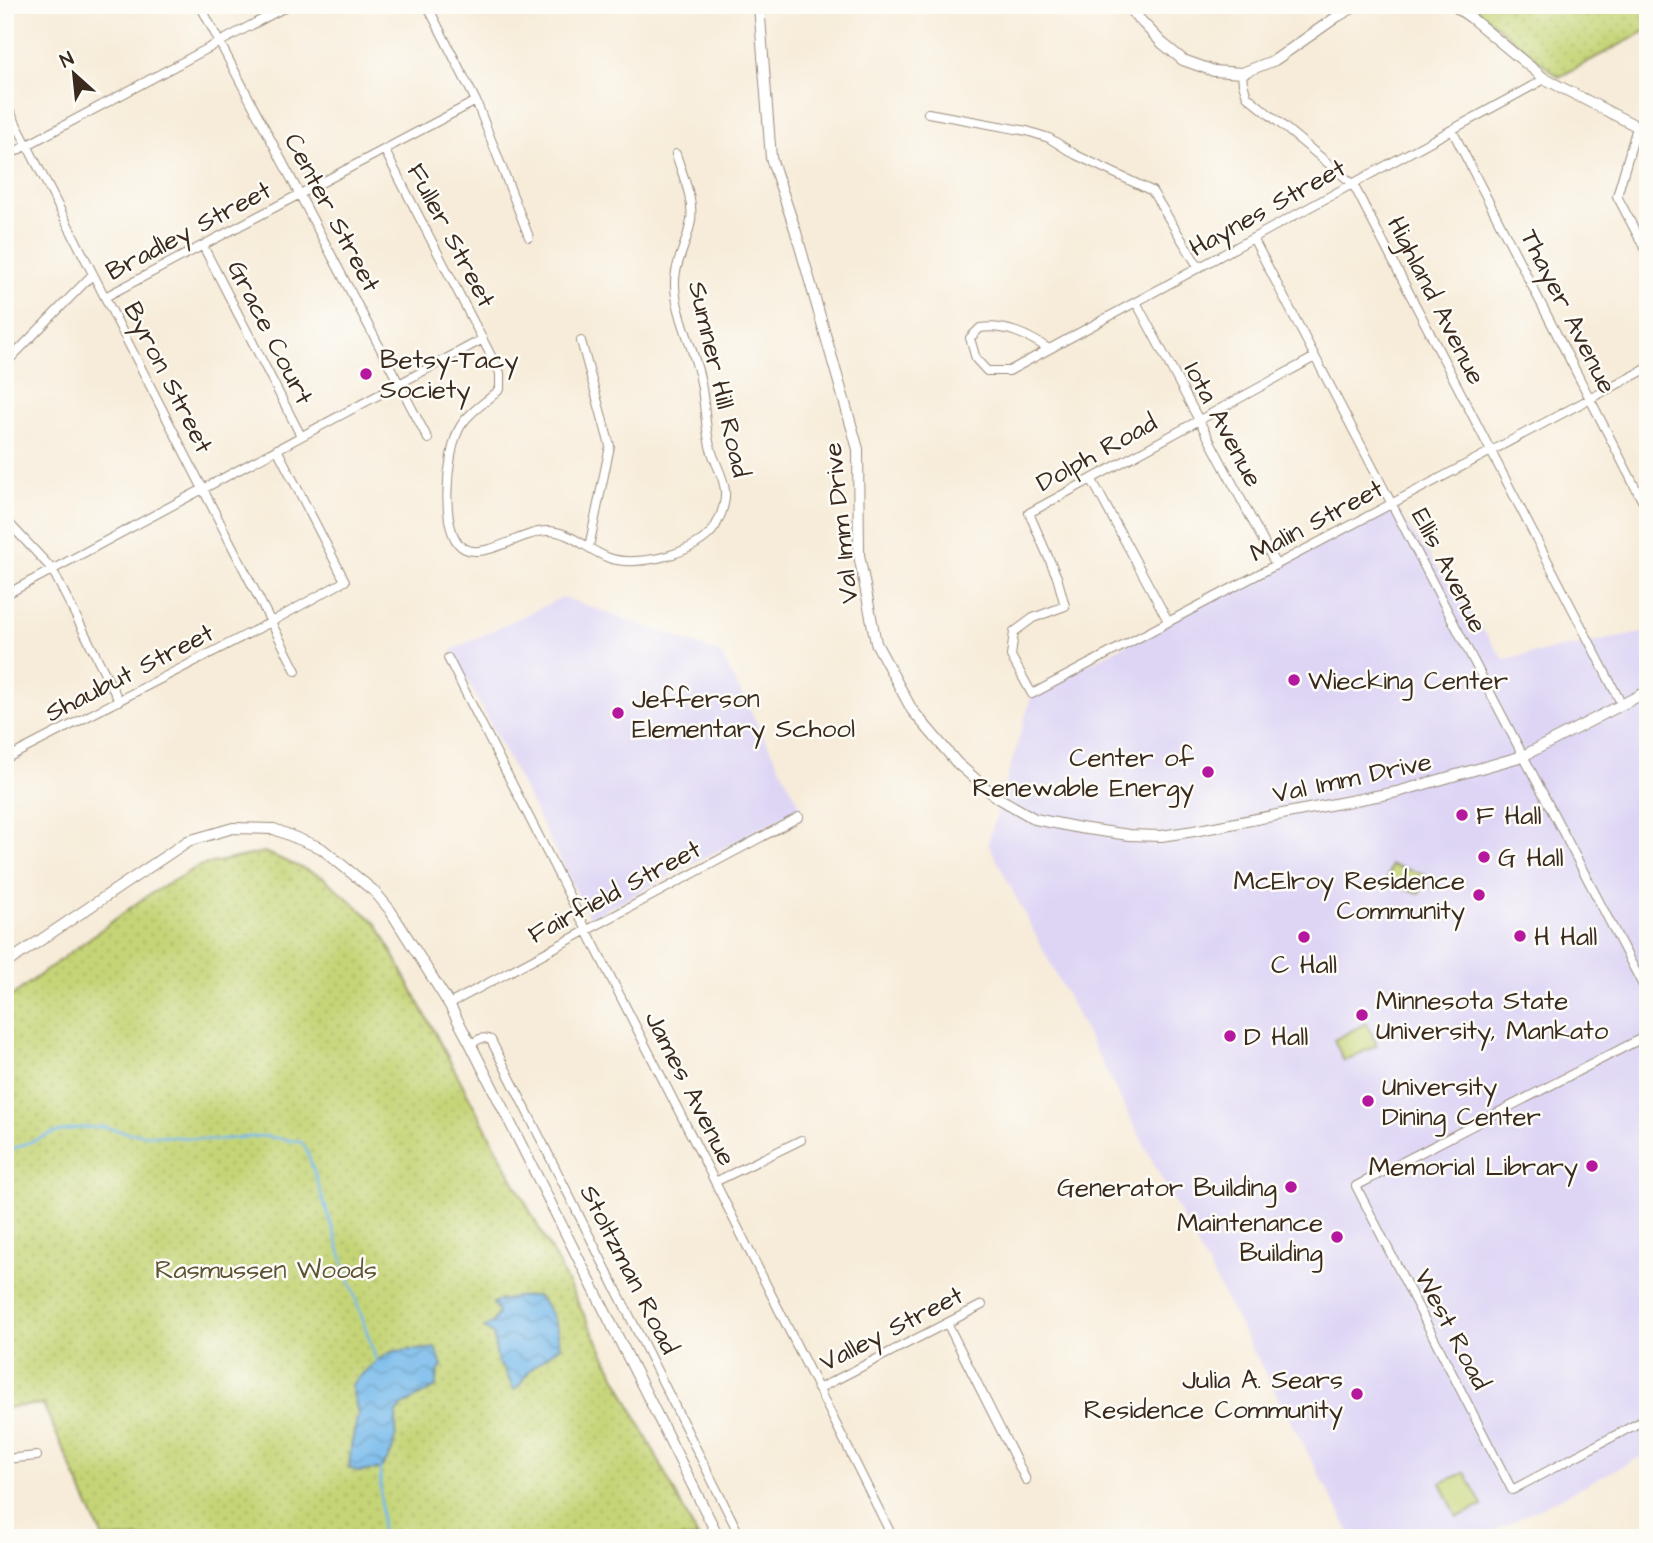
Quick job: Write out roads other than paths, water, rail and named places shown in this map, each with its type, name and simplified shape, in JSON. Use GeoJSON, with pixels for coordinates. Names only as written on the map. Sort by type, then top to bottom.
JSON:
{"type":"FeatureCollection","features":[{"type":"Feature","properties":{"kind":"street","name":"Center Street"},"geometry":{"type":"LineString","coordinates":[[200,5],[428,439]]}},
{"type":"Feature","properties":{"kind":"street"},"geometry":{"type":"LineString","coordinates":[[5,157],[289,5]]}},
{"type":"Feature","properties":{"kind":"street"},"geometry":{"type":"LineString","coordinates":[[426,5],[476,101],[529,237]]}},
{"type":"Feature","properties":{"kind":"street","name":"Val Imm Drive"},"geometry":{"type":"LineString","coordinates":[[760,5],[771,158],[799,243],[858,449],[859,555],[876,643],[912,710],[957,763],[995,796],[1035,819],[1129,835],[1161,836],[1396,792],[1523,756],[1648,691]]}},
{"type":"Feature","properties":{"kind":"street"},"geometry":{"type":"LineString","coordinates":[[1126,5],[1162,43],[1183,60],[1214,71],[1242,73],[1275,60],[1358,5]]}},
{"type":"Feature","properties":{"kind":"street"},"geometry":{"type":"LineString","coordinates":[[1453,5],[1545,79],[1648,132]]}},
{"type":"Feature","properties":{"kind":"street","name":"Highland Avenue"},"geometry":{"type":"LineString","coordinates":[[1242,73],[1247,96],[1353,184],[1622,705]]}},
{"type":"Feature","properties":{"kind":"street","name":"Haynes Street"},"geometry":{"type":"LineString","coordinates":[[1049,349],[1034,339],[1003,327],[980,328],[970,338],[976,359],[987,371],[1009,371],[1545,79]]}},
{"type":"Feature","properties":{"kind":"street","name":"Bradley Street"},"geometry":{"type":"LineString","coordinates":[[105,297],[476,101]]}},
{"type":"Feature","properties":{"kind":"street","name":"Byron Street"},"geometry":{"type":"LineString","coordinates":[[5,102],[296,671]]}},
{"type":"Feature","properties":{"kind":"street"},"geometry":{"type":"LineString","coordinates":[[928,113],[1027,131],[1049,138],[1076,155],[1152,191],[1199,268]]}},
{"type":"Feature","properties":{"kind":"street"},"geometry":{"type":"LineString","coordinates":[[1637,127],[1617,195],[1648,255]]}},
{"type":"Feature","properties":{"kind":"street","name":"Thayer Avenue"},"geometry":{"type":"LineString","coordinates":[[1452,130],[1648,512]]}},
{"type":"Feature","properties":{"kind":"street","name":"Fuller Street"},"geometry":{"type":"LineString","coordinates":[[385,151],[483,339]]}},
{"type":"Feature","properties":{"kind":"street","name":"Sumner Hill Road"},"geometry":{"type":"LineString","coordinates":[[483,339],[500,373],[500,389],[469,416],[455,439],[448,491],[448,524],[452,537],[466,549],[475,550],[487,549],[546,531],[558,533],[611,559],[634,562],[684,550],[706,538],[714,529],[724,506],[725,492],[710,445],[701,382],[677,301],[674,280],[676,264],[691,222],[692,206],[677,154]]}},
{"type":"Feature","properties":{"kind":"street","name":"Ellis Avenue"},"geometry":{"type":"LineString","coordinates":[[1253,238],[1648,995]]}},
{"type":"Feature","properties":{"kind":"street","name":"Grace Court"},"geometry":{"type":"LineString","coordinates":[[203,246],[301,436]]}},
{"type":"Feature","properties":{"kind":"street"},"geometry":{"type":"LineString","coordinates":[[5,364],[93,274]]}},
{"type":"Feature","properties":{"kind":"street","name":"Iota Avenue"},"geometry":{"type":"LineString","coordinates":[[1136,302],[1276,565]]}},
{"type":"Feature","properties":{"kind":"street"},"geometry":{"type":"LineString","coordinates":[[5,595],[483,339]]}},
{"type":"Feature","properties":{"kind":"street"},"geometry":{"type":"LineString","coordinates":[[582,341],[610,446],[589,547]]}},
{"type":"Feature","properties":{"kind":"street","name":"Dolph Road"},"geometry":{"type":"LineString","coordinates":[[1016,665],[1011,656],[1014,632],[1034,618],[1065,606],[1057,577],[1029,513],[1315,357]]}},
{"type":"Feature","properties":{"kind":"street","name":"Malin Street"},"geometry":{"type":"LineString","coordinates":[[1016,665],[1032,694],[1648,368]]}},
{"type":"Feature","properties":{"kind":"street","name":"Shaubut Street"},"geometry":{"type":"LineString","coordinates":[[5,760],[345,581],[277,449]]}},
{"type":"Feature","properties":{"kind":"street"},"geometry":{"type":"LineString","coordinates":[[1092,480],[1168,621]]}},
{"type":"Feature","properties":{"kind":"street"},"geometry":{"type":"LineString","coordinates":[[5,520],[52,569],[119,701]]}},
{"type":"Feature","properties":{"kind":"street","name":"James Avenue"},"geometry":{"type":"LineString","coordinates":[[448,658],[587,928],[893,1538]]}},
{"type":"Feature","properties":{"kind":"street","name":"Fairfield Street"},"geometry":{"type":"LineString","coordinates":[[449,1004],[799,817]]}},
{"type":"Feature","properties":{"kind":"street","name":"Stoltzman Road"},"geometry":{"type":"LineString","coordinates":[[5,964],[188,841],[233,828],[274,829],[321,848],[375,891],[390,910],[449,1004],[471,1045],[719,1538]]}},
{"type":"Feature","properties":{"kind":"street","name":"West Road"},"geometry":{"type":"LineString","coordinates":[[1648,1035],[1356,1186],[1512,1490],[1648,1418]]}},
{"type":"Feature","properties":{"kind":"street","name":"Stoltzman Road"},"geometry":{"type":"LineString","coordinates":[[471,1045],[479,1038],[491,1040],[741,1538]]}},
{"type":"Feature","properties":{"kind":"street"},"geometry":{"type":"LineString","coordinates":[[715,1182],[801,1140]]}},
{"type":"Feature","properties":{"kind":"street","name":"Valley Street"},"geometry":{"type":"LineString","coordinates":[[818,1389],[982,1306]]}},
{"type":"Feature","properties":{"kind":"street"},"geometry":{"type":"LineString","coordinates":[[947,1323],[1026,1480]]}},
{"type":"Feature","properties":{"kind":"street"},"geometry":{"type":"LineString","coordinates":[[5,1459],[37,1456]]}},
{"type":"Feature","properties":{"kind":"street"},"geometry":{"type":"LineString","coordinates":[[5,1525],[12,1538]]}},
{"type":"Feature","properties":{"kind":"water"},"geometry":{"type":"Polygon","coordinates":[[[537,1296],[547,1306],[553,1318],[560,1346],[530,1370],[514,1390],[503,1367],[498,1364],[493,1334],[484,1328],[493,1322],[498,1313],[493,1303],[515,1297],[537,1296]]]}},
{"type":"Feature","properties":{"kind":"water"},"geometry":{"type":"Polygon","coordinates":[[[435,1348],[442,1366],[438,1372],[436,1387],[403,1405],[396,1413],[394,1443],[385,1463],[380,1469],[359,1472],[349,1468],[358,1414],[351,1385],[372,1365],[390,1353],[435,1348]]]}},
{"type":"Feature","properties":{"kind":"waterway"},"geometry":{"type":"LineString","coordinates":[[5,1152],[53,1133],[103,1127],[130,1133],[213,1140],[263,1136],[301,1142],[306,1148],[377,1363]]}},
{"type":"Feature","properties":{"kind":"waterway"},"geometry":{"type":"LineString","coordinates":[[380,1468],[382,1538]]}},
{"type":"Feature","properties":{"kind":"place","name":"Betsy-Tacy Society"},"geometry":{"type":"Point","coordinates":[366,374]}},
{"type":"Feature","properties":{"kind":"place","name":"Wiecking Center"},"geometry":{"type":"Point","coordinates":[1294,680]}},
{"type":"Feature","properties":{"kind":"place","name":"Jefferson Elementary School"},"geometry":{"type":"Point","coordinates":[618,713]}},
{"type":"Feature","properties":{"kind":"place","name":"Center of Renewable Energy"},"geometry":{"type":"Point","coordinates":[1208,772]}},
{"type":"Feature","properties":{"kind":"place","name":"F Hall"},"geometry":{"type":"Point","coordinates":[1462,815]}},
{"type":"Feature","properties":{"kind":"place","name":"G Hall"},"geometry":{"type":"Point","coordinates":[1484,857]}},
{"type":"Feature","properties":{"kind":"place","name":"McElroy Residence Community"},"geometry":{"type":"Point","coordinates":[1479,895]}},
{"type":"Feature","properties":{"kind":"place","name":"H Hall"},"geometry":{"type":"Point","coordinates":[1520,936]}},
{"type":"Feature","properties":{"kind":"place","name":"C Hall"},"geometry":{"type":"Point","coordinates":[1304,937]}},
{"type":"Feature","properties":{"kind":"place","name":"Minnesota State University, Mankato"},"geometry":{"type":"Point","coordinates":[1362,1015]}},
{"type":"Feature","properties":{"kind":"place","name":"D Hall"},"geometry":{"type":"Point","coordinates":[1230,1036]}},
{"type":"Feature","properties":{"kind":"place","name":"University Dining Center"},"geometry":{"type":"Point","coordinates":[1368,1101]}},
{"type":"Feature","properties":{"kind":"place","name":"Memorial Library"},"geometry":{"type":"Point","coordinates":[1592,1166]}},
{"type":"Feature","properties":{"kind":"place","name":"Generator Building"},"geometry":{"type":"Point","coordinates":[1291,1187]}},
{"type":"Feature","properties":{"kind":"place","name":"Maintenance Building"},"geometry":{"type":"Point","coordinates":[1337,1237]}},
{"type":"Feature","properties":{"kind":"place","name":"Julia A. Sears Residence Community"},"geometry":{"type":"Point","coordinates":[1357,1394]}},
{"type":"Feature","properties":{"kind":"park label","name":"Rasmussen Woods"},"geometry":{"type":"Point","coordinates":[266,1269]}}]}
